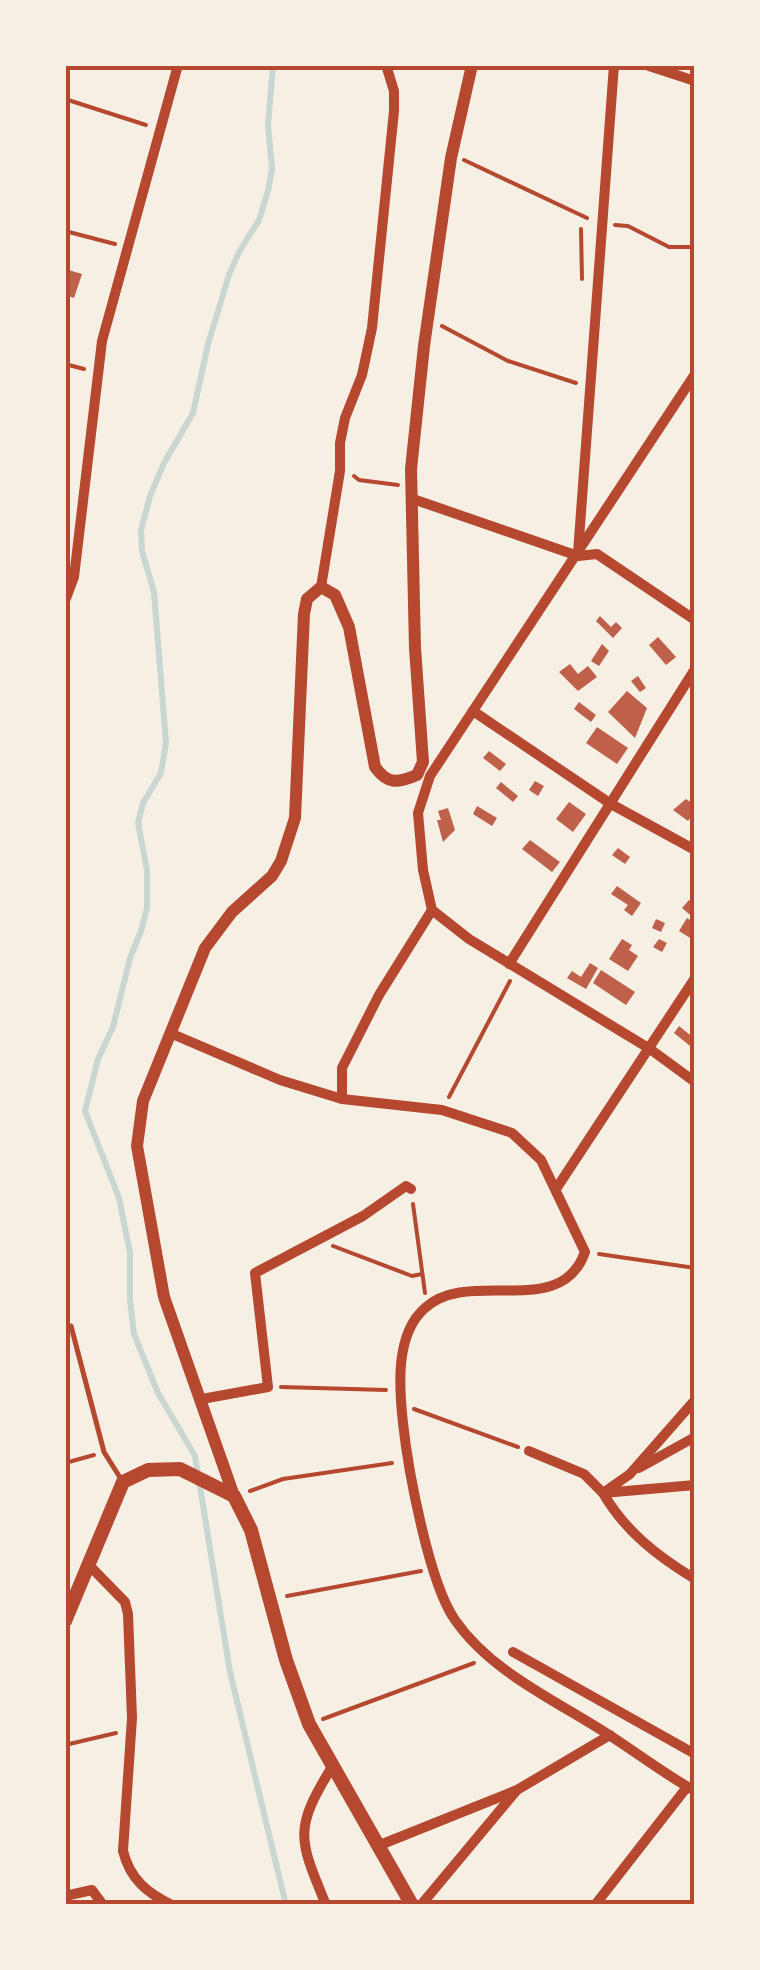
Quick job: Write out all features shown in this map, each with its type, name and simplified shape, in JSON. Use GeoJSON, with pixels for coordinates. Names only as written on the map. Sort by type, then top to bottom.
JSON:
{"type":"FeatureCollection","features":[{"type":"Feature","properties":{"kind":"main road"},"geometry":{"type":"LineString","coordinates":[[65,1621],[123,1482],[163,1468],[180,1469],[234,1496],[251,1530],[286,1660],[309,1724],[412,1905]]}},
{"type":"Feature","properties":{"kind":"street"},"geometry":{"type":"LineString","coordinates":[[65,601],[74,577],[102,341],[178,65]]}},
{"type":"Feature","properties":{"kind":"street"},"geometry":{"type":"LineString","coordinates":[[234,1496],[160,1283],[137,1146],[142,1100],[205,948],[232,912],[272,876],[282,860],[295,818],[302,624],[307,599],[321,587],[345,418],[362,375],[378,282],[394,111],[394,91],[386,65]]}},
{"type":"Feature","properties":{"kind":"street"},"geometry":{"type":"LineString","coordinates":[[321,587],[335,595],[349,626],[375,767],[383,778],[398,782],[417,775],[423,762],[415,648],[411,469],[452,154],[472,65]]}},
{"type":"Feature","properties":{"kind":"street"},"geometry":{"type":"LineString","coordinates":[[578,556],[614,65]]}},
{"type":"Feature","properties":{"kind":"street"},"geometry":{"type":"LineString","coordinates":[[646,65],[695,82]]}},
{"type":"Feature","properties":{"kind":"street"},"geometry":{"type":"LineString","coordinates":[[342,1098],[342,1068],[380,995],[432,910],[418,814],[430,776],[695,375]]}},
{"type":"Feature","properties":{"kind":"street"},"geometry":{"type":"LineString","coordinates":[[413,494],[578,556],[597,554],[695,620]]}},
{"type":"Feature","properties":{"kind":"street"},"geometry":{"type":"LineString","coordinates":[[513,966],[695,669]]}},
{"type":"Feature","properties":{"kind":"street"},"geometry":{"type":"LineString","coordinates":[[474,712],[611,804],[695,850]]}},
{"type":"Feature","properties":{"kind":"street"},"geometry":{"type":"LineString","coordinates":[[417,775],[424,794]]}},
{"type":"Feature","properties":{"kind":"street"},"geometry":{"type":"LineString","coordinates":[[432,910],[469,939],[650,1049],[695,1082]]}},
{"type":"Feature","properties":{"kind":"street"},"geometry":{"type":"LineString","coordinates":[[556,1189],[695,978]]}},
{"type":"Feature","properties":{"kind":"street"},"geometry":{"type":"LineString","coordinates":[[170,1034],[280,1080],[342,1098],[442,1110],[512,1133],[542,1160],[585,1252],[579,1270],[555,1287],[445,1295],[426,1306],[414,1320],[405,1342],[400,1404],[407,1461],[435,1569],[456,1622],[489,1658],[691,1789],[595,1905]]}},
{"type":"Feature","properties":{"kind":"street"},"geometry":{"type":"LineString","coordinates":[[202,1398],[268,1387],[255,1273],[318,1241],[406,1186],[411,1189]]}},
{"type":"Feature","properties":{"kind":"street"},"geometry":{"type":"LineString","coordinates":[[630,1474],[695,1400]]}},
{"type":"Feature","properties":{"kind":"street"},"geometry":{"type":"LineString","coordinates":[[603,1493],[695,1437]]}},
{"type":"Feature","properties":{"kind":"street"},"geometry":{"type":"LineString","coordinates":[[529,1451],[584,1474],[640,1541],[695,1579]]}},
{"type":"Feature","properties":{"kind":"street"},"geometry":{"type":"LineString","coordinates":[[603,1493],[695,1486]]}},
{"type":"Feature","properties":{"kind":"street"},"geometry":{"type":"LineString","coordinates":[[88,1564],[125,1602],[128,1614],[130,1730],[123,1851],[127,1869],[172,1905]]}},
{"type":"Feature","properties":{"kind":"street"},"geometry":{"type":"LineString","coordinates":[[513,1652],[695,1754]]}},
{"type":"Feature","properties":{"kind":"street"},"geometry":{"type":"LineString","coordinates":[[380,1845],[517,1790],[610,1735]]}},
{"type":"Feature","properties":{"kind":"street"},"geometry":{"type":"LineString","coordinates":[[326,1905],[303,1849],[303,1829],[308,1808],[332,1768]]}},
{"type":"Feature","properties":{"kind":"street"},"geometry":{"type":"LineString","coordinates":[[421,1905],[517,1790]]}},
{"type":"Feature","properties":{"kind":"street"},"geometry":{"type":"LineString","coordinates":[[65,1896],[92,1890],[103,1905]]}},
{"type":"Feature","properties":{"kind":"lane"},"geometry":{"type":"LineString","coordinates":[[71,1326],[104,1452],[123,1482]]}},
{"type":"Feature","properties":{"kind":"path"},"geometry":{"type":"LineString","coordinates":[[65,99],[162,130]]}},
{"type":"Feature","properties":{"kind":"path"},"geometry":{"type":"LineString","coordinates":[[452,154],[601,224],[628,226],[669,248],[695,247]]}},
{"type":"Feature","properties":{"kind":"path"},"geometry":{"type":"LineString","coordinates":[[65,231],[129,248]]}},
{"type":"Feature","properties":{"kind":"path"},"geometry":{"type":"LineString","coordinates":[[428,318],[508,361],[589,388]]}},
{"type":"Feature","properties":{"kind":"path"},"geometry":{"type":"LineString","coordinates":[[65,364],[98,374]]}},
{"type":"Feature","properties":{"kind":"path"},"geometry":{"type":"LineString","coordinates":[[340,465],[359,480],[413,494]]}},
{"type":"Feature","properties":{"kind":"path"},"geometry":{"type":"LineString","coordinates":[[442,1110],[513,966]]}},
{"type":"Feature","properties":{"kind":"path"},"geometry":{"type":"LineString","coordinates":[[411,1189],[426,1306]]}},
{"type":"Feature","properties":{"kind":"path"},"geometry":{"type":"LineString","coordinates":[[318,1241],[412,1276],[422,1274]]}},
{"type":"Feature","properties":{"kind":"path"},"geometry":{"type":"LineString","coordinates":[[585,1252],[695,1268]]}},
{"type":"Feature","properties":{"kind":"path"},"geometry":{"type":"LineString","coordinates":[[268,1387],[401,1391]]}},
{"type":"Feature","properties":{"kind":"path"},"geometry":{"type":"LineString","coordinates":[[400,1404],[529,1451]]}},
{"type":"Feature","properties":{"kind":"path"},"geometry":{"type":"LineString","coordinates":[[65,1463],[104,1452]]}},
{"type":"Feature","properties":{"kind":"path"},"geometry":{"type":"LineString","coordinates":[[234,1496],[283,1479],[407,1461]]}},
{"type":"Feature","properties":{"kind":"path"},"geometry":{"type":"LineString","coordinates":[[272,1599],[435,1569]]}},
{"type":"Feature","properties":{"kind":"path"},"geometry":{"type":"LineString","coordinates":[[309,1724],[489,1658]]}},
{"type":"Feature","properties":{"kind":"path"},"geometry":{"type":"LineString","coordinates":[[65,1744],[130,1730]]}},
{"type":"Feature","properties":{"kind":"building"},"geometry":{"type":"Polygon","coordinates":[[[65,269],[82,274],[74,298],[65,295],[65,269]]]}},
{"type":"Feature","properties":{"kind":"building"},"geometry":{"type":"Polygon","coordinates":[[[600,616],[611,627],[616,622],[622,628],[613,638],[596,621],[600,616]]]}},
{"type":"Feature","properties":{"kind":"building"},"geometry":{"type":"Polygon","coordinates":[[[658,637],[676,657],[666,665],[649,645],[658,637]]]}},
{"type":"Feature","properties":{"kind":"building"},"geometry":{"type":"Polygon","coordinates":[[[602,644],[609,651],[599,666],[591,661],[602,644]]]}},
{"type":"Feature","properties":{"kind":"building"},"geometry":{"type":"Polygon","coordinates":[[[570,664],[578,674],[588,666],[597,677],[578,691],[559,672],[570,664]]]}},
{"type":"Feature","properties":{"kind":"building"},"geometry":{"type":"Polygon","coordinates":[[[638,676],[646,688],[640,692],[631,681],[638,676]]]}},
{"type":"Feature","properties":{"kind":"building"},"geometry":{"type":"Polygon","coordinates":[[[627,691],[647,708],[635,738],[608,712],[627,691]]]}},
{"type":"Feature","properties":{"kind":"building"},"geometry":{"type":"Polygon","coordinates":[[[579,702],[596,715],[591,722],[574,709],[579,702]]]}},
{"type":"Feature","properties":{"kind":"building"},"geometry":{"type":"Polygon","coordinates":[[[597,727],[628,748],[617,764],[586,743],[597,727]]]}},
{"type":"Feature","properties":{"kind":"building"},"geometry":{"type":"Polygon","coordinates":[[[489,751],[506,764],[500,771],[483,758],[489,751]]]}},
{"type":"Feature","properties":{"kind":"building"},"geometry":{"type":"Polygon","coordinates":[[[535,781],[544,786],[538,796],[529,790],[535,781]]]}},
{"type":"Feature","properties":{"kind":"building"},"geometry":{"type":"Polygon","coordinates":[[[501,782],[518,796],[513,802],[496,788],[501,782]]]}},
{"type":"Feature","properties":{"kind":"building"},"geometry":{"type":"Polygon","coordinates":[[[686,799],[695,805],[695,813],[688,821],[673,810],[686,799]]]}},
{"type":"Feature","properties":{"kind":"building"},"geometry":{"type":"Polygon","coordinates":[[[569,802],[586,814],[573,832],[556,819],[569,802]]]}},
{"type":"Feature","properties":{"kind":"building"},"geometry":{"type":"Polygon","coordinates":[[[477,806],[497,818],[492,826],[473,814],[477,806]]]}},
{"type":"Feature","properties":{"kind":"building"},"geometry":{"type":"Polygon","coordinates":[[[448,808],[455,830],[443,842],[438,811],[448,808]]]}},
{"type":"Feature","properties":{"kind":"building"},"geometry":{"type":"Polygon","coordinates":[[[530,840],[560,862],[552,872],[522,849],[530,840]]]}},
{"type":"Feature","properties":{"kind":"building"},"geometry":{"type":"Polygon","coordinates":[[[618,848],[630,857],[625,864],[612,855],[618,848]]]}},
{"type":"Feature","properties":{"kind":"building"},"geometry":{"type":"Polygon","coordinates":[[[617,886],[641,903],[632,916],[624,910],[628,905],[611,894],[617,886]]]}},
{"type":"Feature","properties":{"kind":"building"},"geometry":{"type":"Polygon","coordinates":[[[689,900],[695,905],[695,919],[682,908],[689,900]]]}},
{"type":"Feature","properties":{"kind":"building"},"geometry":{"type":"Polygon","coordinates":[[[687,918],[695,923],[695,941],[679,931],[687,918]]]}},
{"type":"Feature","properties":{"kind":"building"},"geometry":{"type":"Polygon","coordinates":[[[656,919],[665,923],[661,932],[652,928],[656,919]]]}},
{"type":"Feature","properties":{"kind":"building"},"geometry":{"type":"Polygon","coordinates":[[[622,939],[632,945],[629,950],[638,956],[628,971],[609,959],[622,939]]]}},
{"type":"Feature","properties":{"kind":"building"},"geometry":{"type":"Polygon","coordinates":[[[659,939],[667,943],[662,952],[653,947],[659,939]]]}},
{"type":"Feature","properties":{"kind":"building"},"geometry":{"type":"Polygon","coordinates":[[[590,963],[598,968],[586,989],[567,978],[572,971],[581,977],[590,963]]]}},
{"type":"Feature","properties":{"kind":"building"},"geometry":{"type":"Polygon","coordinates":[[[601,970],[635,992],[626,1005],[593,983],[601,970]]]}},
{"type":"Feature","properties":{"kind":"building"},"geometry":{"type":"Polygon","coordinates":[[[679,1026],[695,1039],[695,1050],[674,1033],[679,1026]]]}},
{"type":"Feature","properties":{"kind":"waterway"},"geometry":{"type":"LineString","coordinates":[[273,65],[268,125],[272,169],[268,191],[259,220],[229,275],[193,413],[164,463],[141,530],[142,551],[154,592],[166,743],[161,773],[143,803],[138,823],[147,870],[147,908],[85,1111],[119,1198],[130,1253],[134,1334],[158,1393],[195,1456],[230,1672],[286,1905]]}}]}
